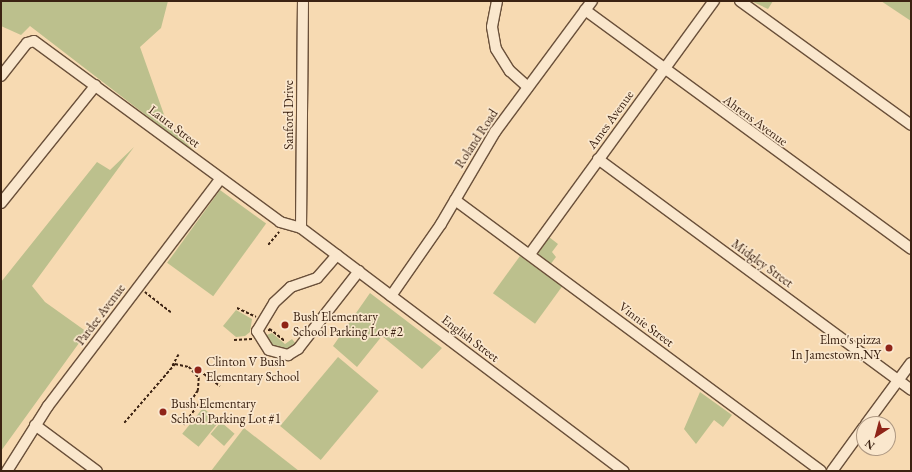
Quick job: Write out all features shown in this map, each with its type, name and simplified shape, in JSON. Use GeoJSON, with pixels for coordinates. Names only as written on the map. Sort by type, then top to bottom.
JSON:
{"type":"FeatureCollection","features":[{"type":"Feature","properties":{"kind":"street","name":"Sanford Drive"},"geometry":{"type":"LineString","coordinates":[[300,228],[303,1]]}},
{"type":"Feature","properties":{"kind":"street"},"geometry":{"type":"LineString","coordinates":[[497,1],[492,27],[496,49],[510,71],[528,87]]}},
{"type":"Feature","properties":{"kind":"street","name":"Roland Road"},"geometry":{"type":"LineString","coordinates":[[391,296],[455,200],[495,132],[592,1]]}},
{"type":"Feature","properties":{"kind":"street","name":"Ames Avenue"},"geometry":{"type":"LineString","coordinates":[[530,254],[714,1]]}},
{"type":"Feature","properties":{"kind":"street"},"geometry":{"type":"LineString","coordinates":[[740,1],[911,125]]}},
{"type":"Feature","properties":{"kind":"street","name":"Ahrens Avenue"},"geometry":{"type":"LineString","coordinates":[[585,10],[911,250]]}},
{"type":"Feature","properties":{"kind":"street","name":"Laura Street"},"geometry":{"type":"LineString","coordinates":[[1,76],[27,43],[34,41],[96,85],[220,179],[284,225],[300,228]]}},
{"type":"Feature","properties":{"kind":"street"},"geometry":{"type":"LineString","coordinates":[[1,203],[96,85]]}},
{"type":"Feature","properties":{"kind":"street","name":"Midgley Street"},"geometry":{"type":"LineString","coordinates":[[598,159],[911,390]]}},
{"type":"Feature","properties":{"kind":"street","name":"Pardee Avenue"},"geometry":{"type":"LineString","coordinates":[[7,471],[34,425],[220,179]]}},
{"type":"Feature","properties":{"kind":"street","name":"Vinnie Street"},"geometry":{"type":"LineString","coordinates":[[455,200],[530,254],[821,471]]}},
{"type":"Feature","properties":{"kind":"street","name":"English Street"},"geometry":{"type":"LineString","coordinates":[[300,228],[624,471]]}},
{"type":"Feature","properties":{"kind":"street"},"geometry":{"type":"LineString","coordinates":[[337,255],[317,278],[282,294],[261,321],[258,337],[271,351],[288,355],[298,348],[359,271]]}},
{"type":"Feature","properties":{"kind":"street"},"geometry":{"type":"LineString","coordinates":[[872,416],[911,363]]}},
{"type":"Feature","properties":{"kind":"street"},"geometry":{"type":"LineString","coordinates":[[34,425],[97,471]]}},
{"type":"Feature","properties":{"kind":"street"},"geometry":{"type":"LineString","coordinates":[[832,471],[856,438]]}},
{"type":"Feature","properties":{"kind":"path"},"geometry":{"type":"LineString","coordinates":[[268,246],[279,232]]}},
{"type":"Feature","properties":{"kind":"path"},"geometry":{"type":"LineString","coordinates":[[143,291],[171,312]]}},
{"type":"Feature","properties":{"kind":"path"},"geometry":{"type":"LineString","coordinates":[[237,308],[256,317]]}},
{"type":"Feature","properties":{"kind":"path"},"geometry":{"type":"LineString","coordinates":[[234,340],[252,339]]}},
{"type":"Feature","properties":{"kind":"path"},"geometry":{"type":"LineString","coordinates":[[124,423],[172,366],[178,355]]}},
{"type":"Feature","properties":{"kind":"path"},"geometry":{"type":"LineString","coordinates":[[172,366],[181,364],[196,375],[200,384],[192,400],[202,409]]}},
{"type":"Feature","properties":{"kind":"path"},"geometry":{"type":"LineString","coordinates":[[196,375],[200,371],[220,386]]}},
{"type":"Feature","properties":{"kind":"path"},"geometry":{"type":"LineString","coordinates":[[183,425],[198,405]]}},
{"type":"Feature","properties":{"kind":"green space"},"geometry":{"type":"Polygon","coordinates":[[[1,1],[168,1],[161,28],[140,47],[167,123],[199,156],[30,26],[21,35],[1,26],[1,1]]]}},
{"type":"Feature","properties":{"kind":"green space"},"geometry":{"type":"Polygon","coordinates":[[[751,1],[773,1],[768,9],[751,1]]]}},
{"type":"Feature","properties":{"kind":"green space"},"geometry":{"type":"Polygon","coordinates":[[[881,1],[911,1],[911,21],[881,1]]]}},
{"type":"Feature","properties":{"kind":"green space"},"geometry":{"type":"Polygon","coordinates":[[[134,147],[32,286],[45,302],[87,332],[1,451],[1,282],[97,162],[110,170],[134,147]]]}},
{"type":"Feature","properties":{"kind":"green space"},"geometry":{"type":"Polygon","coordinates":[[[220,190],[266,224],[213,296],[167,263],[220,190]]]}},
{"type":"Feature","properties":{"kind":"green space"},"geometry":{"type":"Polygon","coordinates":[[[549,237],[558,244],[552,252],[556,257],[550,265],[538,254],[549,237]]]}},
{"type":"Feature","properties":{"kind":"green space"},"geometry":{"type":"Polygon","coordinates":[[[520,256],[562,287],[535,324],[493,293],[520,256]]]}},
{"type":"Feature","properties":{"kind":"green space"},"geometry":{"type":"Polygon","coordinates":[[[370,293],[442,348],[422,369],[382,336],[357,367],[333,346],[370,293]]]}},
{"type":"Feature","properties":{"kind":"green space"},"geometry":{"type":"Polygon","coordinates":[[[236,310],[252,319],[250,332],[245,336],[236,337],[223,326],[236,310]]]}},
{"type":"Feature","properties":{"kind":"green space"},"geometry":{"type":"Polygon","coordinates":[[[272,333],[285,344],[292,339],[296,344],[284,350],[271,347],[264,336],[272,333]]]}},
{"type":"Feature","properties":{"kind":"green space"},"geometry":{"type":"Polygon","coordinates":[[[338,357],[379,391],[321,460],[280,426],[338,357]]]}},
{"type":"Feature","properties":{"kind":"green space"},"geometry":{"type":"Polygon","coordinates":[[[700,392],[732,415],[723,427],[714,420],[696,444],[684,429],[700,392]]]}},
{"type":"Feature","properties":{"kind":"green space"},"geometry":{"type":"Polygon","coordinates":[[[203,408],[219,421],[199,447],[182,434],[203,408]]]}},
{"type":"Feature","properties":{"kind":"green space"},"geometry":{"type":"Polygon","coordinates":[[[221,422],[235,434],[224,446],[211,434],[221,422]]]}},
{"type":"Feature","properties":{"kind":"green space"},"geometry":{"type":"Polygon","coordinates":[[[244,428],[299,471],[211,471],[244,428]]]}},
{"type":"Feature","properties":{"kind":"place","name":"Bush Elementary School Parking Lot #2"},"geometry":{"type":"Point","coordinates":[285,325]}},
{"type":"Feature","properties":{"kind":"place","name":"Elmo's pizza In Jamestown,NY"},"geometry":{"type":"Point","coordinates":[889,348]}},
{"type":"Feature","properties":{"kind":"place","name":"Clinton V Bush Elementary School"},"geometry":{"type":"Point","coordinates":[198,370]}},
{"type":"Feature","properties":{"kind":"place","name":"Bush Elementary School Parking Lot #1"},"geometry":{"type":"Point","coordinates":[163,412]}}]}
